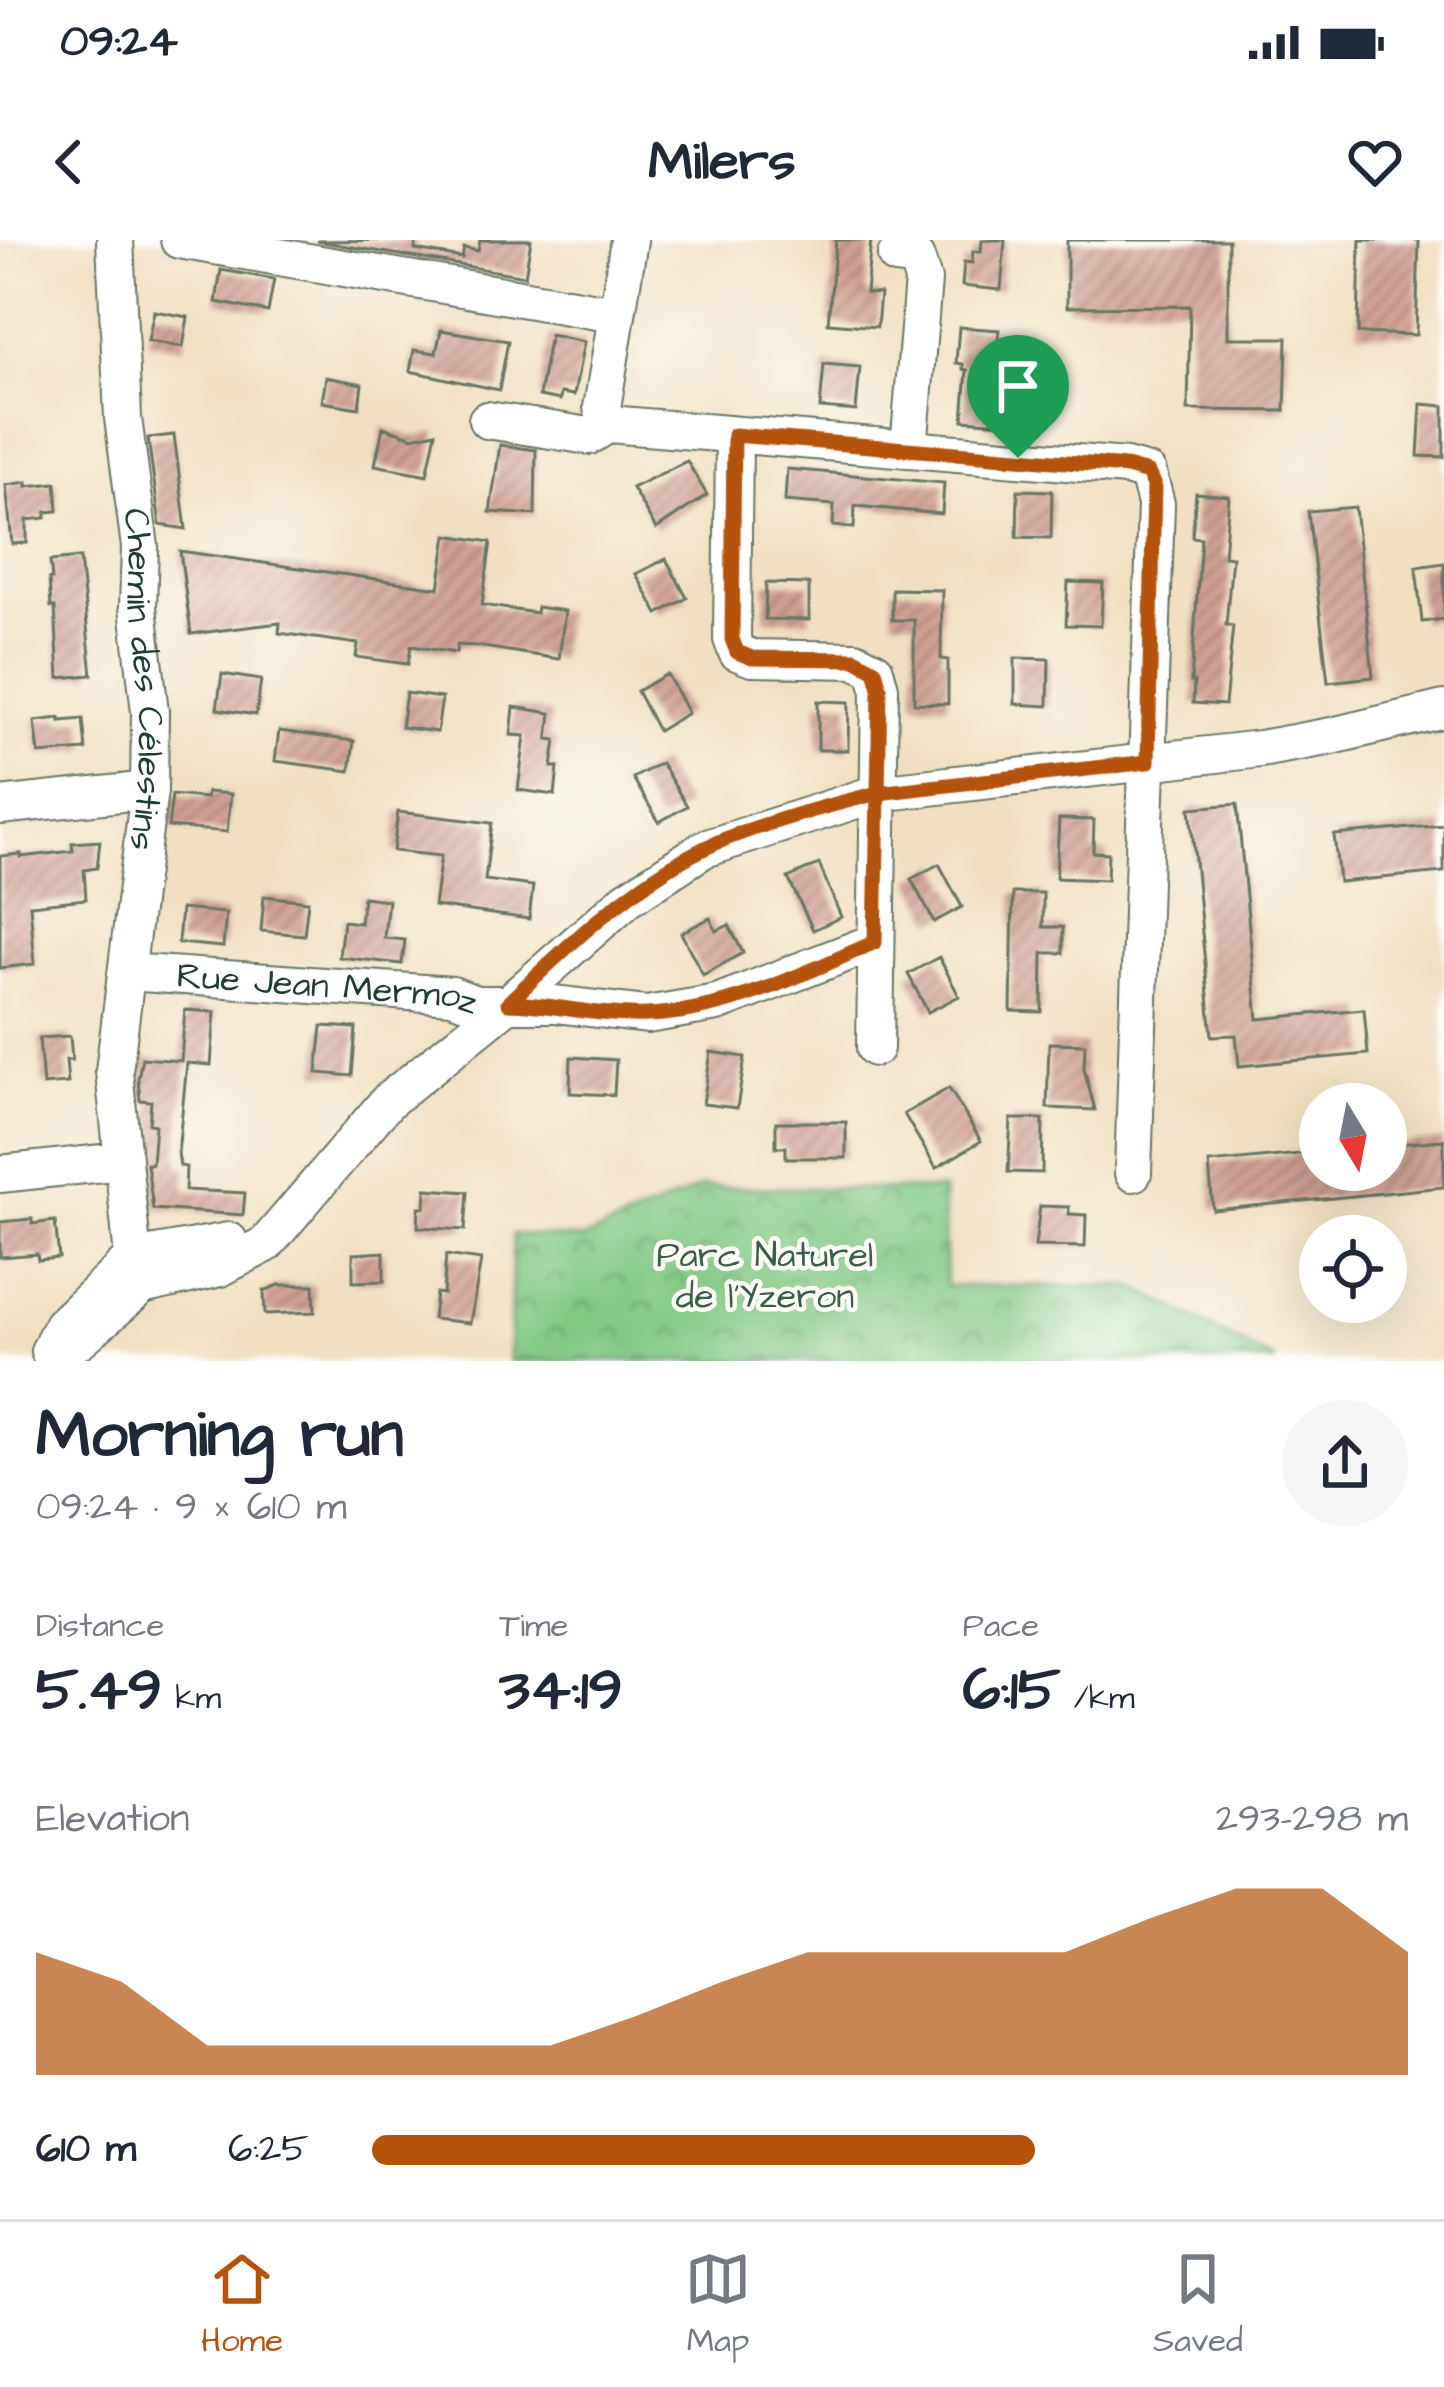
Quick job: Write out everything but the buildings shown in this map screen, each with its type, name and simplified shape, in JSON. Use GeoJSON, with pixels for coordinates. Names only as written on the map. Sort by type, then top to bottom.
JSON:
{"type":"FeatureCollection","features":[{"type":"Feature","properties":{"kind":"street","name":"Chemin des Célestins"},"geometry":{"type":"LineString","coordinates":[[115,240],[123,418],[140,547],[138,607],[150,712],[149,790],[114,1071],[137,1272]]}},
{"type":"Feature","properties":{"kind":"street"},"geometry":{"type":"LineString","coordinates":[[179,240],[597,310]]}},
{"type":"Feature","properties":{"kind":"street"},"geometry":{"type":"LineString","coordinates":[[609,424],[602,408],[629,240]]}},
{"type":"Feature","properties":{"kind":"street"},"geometry":{"type":"LineString","coordinates":[[896,256],[916,258],[923,280],[909,449]]}},
{"type":"Feature","properties":{"kind":"street"},"geometry":{"type":"LineString","coordinates":[[488,420],[590,436],[609,424],[1126,467],[1148,473],[1156,503],[1133,1173]]}},
{"type":"Feature","properties":{"kind":"street"},"geometry":{"type":"LineString","coordinates":[[734,435],[732,639],[737,652],[752,658],[855,659],[875,670],[880,688],[875,1048]]}},
{"type":"Feature","properties":{"kind":"street"},"geometry":{"type":"LineString","coordinates":[[43,1356],[62,1325],[137,1272],[250,1234],[292,1212],[388,1101],[627,899],[682,861],[731,838],[878,793],[1308,742],[1444,709]]}},
{"type":"Feature","properties":{"kind":"street"},"geometry":{"type":"LineString","coordinates":[[0,806],[149,790]]}},
{"type":"Feature","properties":{"kind":"street","name":"Rue Jean Mermoz"},"geometry":{"type":"LineString","coordinates":[[127,972],[452,994],[476,1004],[555,1004],[647,1015],[717,1003],[875,942]]}},
{"type":"Feature","properties":{"kind":"street"},"geometry":{"type":"LineString","coordinates":[[0,1174],[122,1161]]}},
{"type":"Feature","properties":{"kind":"green space","name":"Parc Naturel de l'Yzeron"},"geometry":{"type":"Polygon","coordinates":[[[702,1187],[943,1190],[946,1286],[1132,1286],[1276,1361],[509,1361],[513,1234],[583,1239],[702,1187]]]}},
{"type":"Feature","properties":{"kind":"route"},"geometry":{"type":"LineString","coordinates":[[1018,458],[734,435],[732,639],[737,652],[752,658],[855,659],[875,670],[880,688],[878,793],[704,848],[627,899],[508,1003],[647,1015],[717,1003],[827,963],[875,942],[878,793],[1148,762],[1154,485],[1148,473],[1126,467],[1018,458]]}}]}
